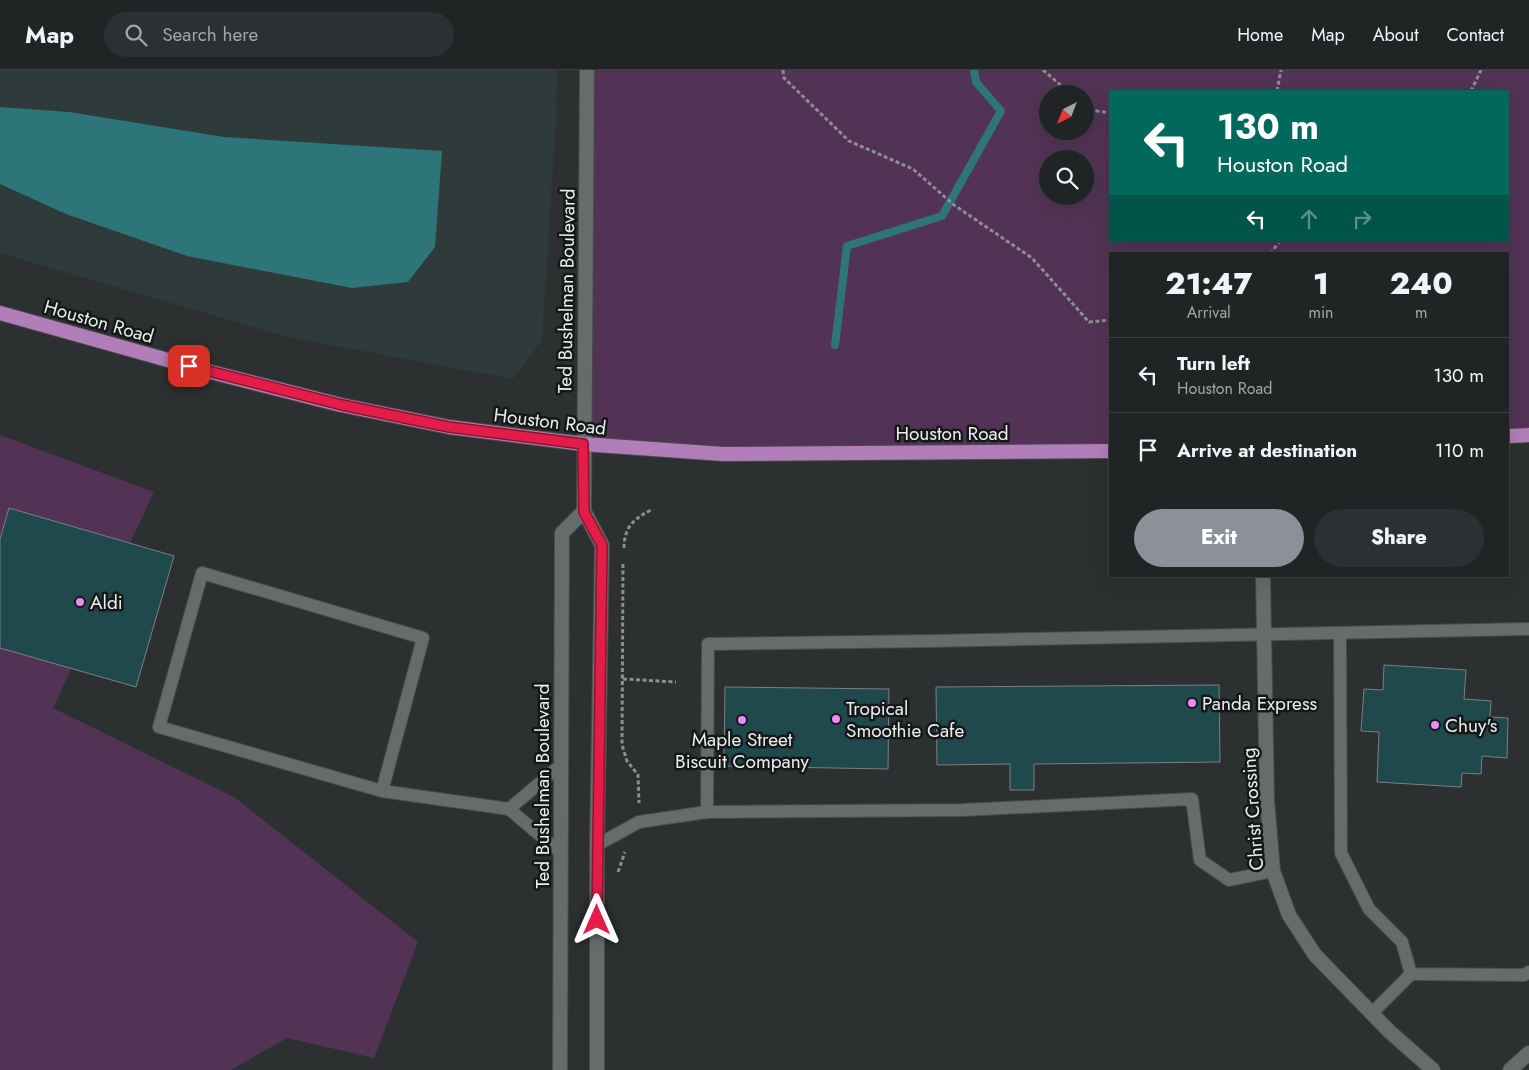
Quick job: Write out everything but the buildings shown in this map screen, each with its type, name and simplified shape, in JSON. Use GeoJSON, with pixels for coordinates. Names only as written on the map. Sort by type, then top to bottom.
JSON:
{"type":"FeatureCollection","features":[{"type":"Feature","properties":{"kind":"main road","name":"Houston Road"},"geometry":{"type":"LineString","coordinates":[[0,313],[207,371],[342,405],[449,427],[583,444],[723,454],[1109,451]]}},
{"type":"Feature","properties":{"kind":"main road"},"geometry":{"type":"LineString","coordinates":[[1509,436],[1529,435]]}},
{"type":"Feature","properties":{"kind":"street","name":"Ted Bushelman Boulevard"},"geometry":{"type":"LineString","coordinates":[[587,70],[584,512],[602,545],[597,845],[597,1070]]}},
{"type":"Feature","properties":{"kind":"street","name":"Ted Bushelman Boulevard"},"geometry":{"type":"LineString","coordinates":[[560,1070],[562,532],[584,512]]}},
{"type":"Feature","properties":{"kind":"street","name":"Christ Crossing"},"geometry":{"type":"LineString","coordinates":[[1263,577],[1267,800],[1273,871],[1289,915],[1315,955],[1372,1013],[1433,1070]]}},
{"type":"Feature","properties":{"kind":"street"},"geometry":{"type":"LineString","coordinates":[[1510,1070],[1529,1053]]}},
{"type":"Feature","properties":{"kind":"lane"},"geometry":{"type":"LineString","coordinates":[[382,791],[423,638],[202,573],[159,727],[382,791],[509,809],[561,853]]}},
{"type":"Feature","properties":{"kind":"lane"},"geometry":{"type":"LineString","coordinates":[[706,812],[708,644],[932,642],[1264,633],[1529,629]]}},
{"type":"Feature","properties":{"kind":"lane"},"geometry":{"type":"LineString","coordinates":[[1340,633],[1341,853],[1370,909],[1402,942],[1411,974]]}},
{"type":"Feature","properties":{"kind":"lane"},"geometry":{"type":"LineString","coordinates":[[509,809],[561,766]]}},
{"type":"Feature","properties":{"kind":"lane"},"geometry":{"type":"LineString","coordinates":[[597,845],[639,822],[706,812],[964,810],[1192,799],[1200,860],[1229,880],[1273,871]]}},
{"type":"Feature","properties":{"kind":"lane"},"geometry":{"type":"LineString","coordinates":[[1372,1013],[1411,974],[1524,975],[1529,972]]}},
{"type":"Feature","properties":{"kind":"path"},"geometry":{"type":"LineString","coordinates":[[783,70],[784,78],[849,141],[913,169],[954,205],[1032,258],[1089,322],[1109,320]]}},
{"type":"Feature","properties":{"kind":"path"},"geometry":{"type":"LineString","coordinates":[[1043,70],[1060,85]]}},
{"type":"Feature","properties":{"kind":"path"},"geometry":{"type":"LineString","coordinates":[[1277,90],[1280,70]]}},
{"type":"Feature","properties":{"kind":"path"},"geometry":{"type":"LineString","coordinates":[[1471,90],[1481,70]]}},
{"type":"Feature","properties":{"kind":"path"},"geometry":{"type":"LineString","coordinates":[[1094,109],[1109,113]]}},
{"type":"Feature","properties":{"kind":"path"},"geometry":{"type":"LineString","coordinates":[[1272,252],[1279,242]]}},
{"type":"Feature","properties":{"kind":"path"},"geometry":{"type":"LineString","coordinates":[[624,550],[624,540],[628,526],[636,518],[653,508]]}},
{"type":"Feature","properties":{"kind":"path"},"geometry":{"type":"LineString","coordinates":[[624,560],[622,745],[628,761],[638,775]]}},
{"type":"Feature","properties":{"kind":"path"},"geometry":{"type":"LineString","coordinates":[[622,679],[676,682]]}},
{"type":"Feature","properties":{"kind":"path"},"geometry":{"type":"LineString","coordinates":[[618,879],[618,870],[624,853],[631,846]]}},
{"type":"Feature","properties":{"kind":"shaded area"},"geometry":{"type":"Polygon","coordinates":[[[0,70],[557,70],[556,120],[542,340],[513,379],[288,337],[0,253],[0,70]]]}},
{"type":"Feature","properties":{"kind":"shaded area"},"geometry":{"type":"Polygon","coordinates":[[[587,70],[1529,70],[1529,435],[1509,436],[1509,252],[1109,252],[1109,451],[873,451],[583,444],[587,70]]]}},
{"type":"Feature","properties":{"kind":"shaded area"},"geometry":{"type":"Polygon","coordinates":[[[0,435],[154,492],[53,708],[234,797],[418,942],[374,1058],[287,1038],[231,1070],[0,1070],[0,435]]]}},
{"type":"Feature","properties":{"kind":"water"},"geometry":{"type":"Polygon","coordinates":[[[0,107],[69,112],[224,137],[442,151],[435,247],[408,282],[352,288],[187,256],[66,214],[0,184],[0,107]]]}},
{"type":"Feature","properties":{"kind":"waterway"},"geometry":{"type":"LineString","coordinates":[[835,345],[847,246],[942,216],[1001,111],[976,82],[974,70]]}},
{"type":"Feature","properties":{"kind":"place","name":"Aldi"},"geometry":{"type":"Point","coordinates":[80,602]}},
{"type":"Feature","properties":{"kind":"place","name":"Panda Express"},"geometry":{"type":"Point","coordinates":[1192,703]}},
{"type":"Feature","properties":{"kind":"place","name":"Tropical Smoothie Cafe"},"geometry":{"type":"Point","coordinates":[836,719]}},
{"type":"Feature","properties":{"kind":"place","name":"Maple Street Biscuit Company"},"geometry":{"type":"Point","coordinates":[742,720]}},
{"type":"Feature","properties":{"kind":"place","name":"Chuy's"},"geometry":{"type":"Point","coordinates":[1435,725]}},
{"type":"Feature","properties":{"kind":"route"},"geometry":{"type":"LineString","coordinates":[[189,366],[342,405],[449,427],[583,444],[584,512],[602,545],[597,920]]}}]}
